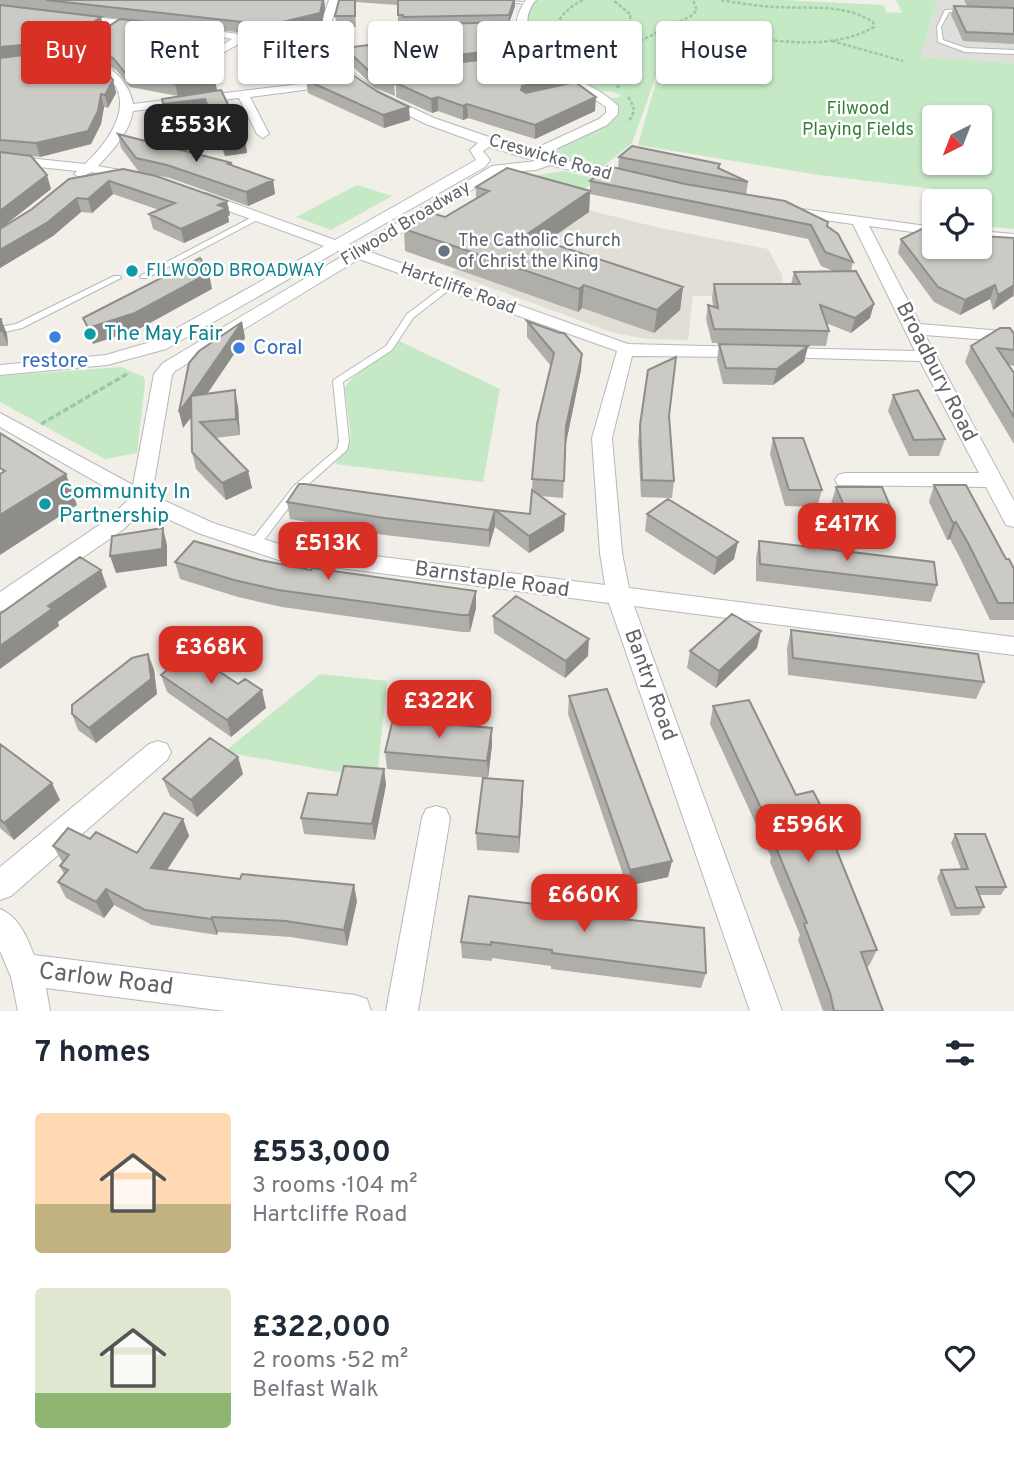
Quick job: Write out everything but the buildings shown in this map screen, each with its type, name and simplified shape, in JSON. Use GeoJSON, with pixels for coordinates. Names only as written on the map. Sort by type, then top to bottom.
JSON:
{"type":"FeatureCollection","features":[{"type":"Feature","properties":{"kind":"street"},"geometry":{"type":"LineString","coordinates":[[319,2],[332,2],[323,21]]}},
{"type":"Feature","properties":{"kind":"street"},"geometry":{"type":"LineString","coordinates":[[522,21],[530,2]]}},
{"type":"Feature","properties":{"kind":"street"},"geometry":{"type":"LineString","coordinates":[[67,17],[125,23]]}},
{"type":"Feature","properties":{"kind":"street"},"geometry":{"type":"LineString","coordinates":[[111,30],[122,23]]}},
{"type":"Feature","properties":{"kind":"street"},"geometry":{"type":"LineString","coordinates":[[68,185],[116,140],[124,126],[128,108],[126,96],[111,74]]}},
{"type":"Feature","properties":{"kind":"street","name":"Creswicke Road"},"geometry":{"type":"LineString","coordinates":[[354,82],[399,108],[488,142],[636,181]]}},
{"type":"Feature","properties":{"kind":"street"},"geometry":{"type":"LineString","coordinates":[[128,108],[328,84]]}},
{"type":"Feature","properties":{"kind":"street"},"geometry":{"type":"LineString","coordinates":[[532,155],[584,131],[612,114],[612,106],[605,99],[580,91],[569,84]]}},
{"type":"Feature","properties":{"kind":"street"},"geometry":{"type":"LineString","coordinates":[[243,94],[263,134]]}},
{"type":"Feature","properties":{"kind":"street","name":"Filwood Broadway"},"geometry":{"type":"LineString","coordinates":[[0,370],[107,360],[148,350],[480,164],[483,160],[476,150],[488,142]]}},
{"type":"Feature","properties":{"kind":"street"},"geometry":{"type":"LineString","coordinates":[[0,159],[89,168],[154,181]]}},
{"type":"Feature","properties":{"kind":"street","name":"Filwood Broadway"},"geometry":{"type":"LineString","coordinates":[[141,499],[163,374],[169,368],[497,169],[536,166],[549,160]]}},
{"type":"Feature","properties":{"kind":"street","name":"Hartcliffe Road"},"geometry":{"type":"LineString","coordinates":[[183,189],[628,349],[926,356]]}},
{"type":"Feature","properties":{"kind":"street"},"geometry":{"type":"LineString","coordinates":[[767,208],[922,230]]}},
{"type":"Feature","properties":{"kind":"street","name":"Broadbury Road"},"geometry":{"type":"LineString","coordinates":[[860,223],[873,256],[915,329],[926,356],[1014,520]]}},
{"type":"Feature","properties":{"kind":"street"},"geometry":{"type":"LineString","coordinates":[[992,236],[1014,238]]}},
{"type":"Feature","properties":{"kind":"street"},"geometry":{"type":"LineString","coordinates":[[915,329],[1014,337]]}},
{"type":"Feature","properties":{"kind":"street","name":"Bantry Road"},"geometry":{"type":"LineString","coordinates":[[628,349],[623,356],[602,438],[611,554],[619,597],[766,1011]]}},
{"type":"Feature","properties":{"kind":"street","name":"Barnstaple Road"},"geometry":{"type":"LineString","coordinates":[[0,419],[141,499],[209,531],[279,552],[1014,646]]}},
{"type":"Feature","properties":{"kind":"street"},"geometry":{"type":"LineString","coordinates":[[845,480],[992,480]]}},
{"type":"Feature","properties":{"kind":"street"},"geometry":{"type":"LineString","coordinates":[[0,603],[116,524],[141,499]]}},
{"type":"Feature","properties":{"kind":"street"},"geometry":{"type":"LineString","coordinates":[[0,886],[158,752]]}},
{"type":"Feature","properties":{"kind":"street"},"geometry":{"type":"LineString","coordinates":[[402,1011],[436,818]]}},
{"type":"Feature","properties":{"kind":"street"},"geometry":{"type":"LineString","coordinates":[[0,924],[7,932],[25,970],[34,1011]]}},
{"type":"Feature","properties":{"kind":"street","name":"Carlow Road"},"geometry":{"type":"LineString","coordinates":[[25,970],[355,1011]]}},
{"type":"Feature","properties":{"kind":"lane"},"geometry":{"type":"LineString","coordinates":[[482,0],[530,2]]}},
{"type":"Feature","properties":{"kind":"lane"},"geometry":{"type":"LineString","coordinates":[[875,0],[890,0]]}},
{"type":"Feature","properties":{"kind":"lane"},"geometry":{"type":"LineString","coordinates":[[978,11],[947,12],[939,27],[940,41],[965,50],[1014,52]]}},
{"type":"Feature","properties":{"kind":"lane"},"geometry":{"type":"LineString","coordinates":[[144,276],[259,217]]}},
{"type":"Feature","properties":{"kind":"lane"},"geometry":{"type":"LineString","coordinates":[[0,330],[19,326],[117,278]]}},
{"type":"Feature","properties":{"kind":"lane"},"geometry":{"type":"LineString","coordinates":[[254,545],[298,488],[342,450],[344,441],[338,381],[389,348],[410,316],[450,286]]}},
{"type":"Feature","properties":{"kind":"path"},"geometry":{"type":"LineString","coordinates":[[557,21],[565,9],[583,0]]}},
{"type":"Feature","properties":{"kind":"path"},"geometry":{"type":"LineString","coordinates":[[613,0],[631,15],[630,21]]}},
{"type":"Feature","properties":{"kind":"path"},"geometry":{"type":"LineString","coordinates":[[682,21],[695,14],[693,0]]}},
{"type":"Feature","properties":{"kind":"path"},"geometry":{"type":"LineString","coordinates":[[720,0],[775,7],[833,9],[865,17],[874,25],[873,30],[860,35],[828,40],[772,39]]}},
{"type":"Feature","properties":{"kind":"path"},"geometry":{"type":"LineString","coordinates":[[828,40],[903,61]]}},
{"type":"Feature","properties":{"kind":"path"},"geometry":{"type":"LineString","coordinates":[[25,433],[129,373]]}},
{"type":"Feature","properties":{"kind":"shaded area"},"geometry":{"type":"Polygon","coordinates":[[[937,0],[1014,0],[1014,63],[921,57],[937,0]]]}},
{"type":"Feature","properties":{"kind":"shaded area"},"geometry":{"type":"Polygon","coordinates":[[[548,200],[660,228],[768,249],[782,275],[783,296],[693,296],[688,340],[646,339],[611,332],[451,273],[516,230],[548,200]]]}},
{"type":"Feature","properties":{"kind":"green space","name":"Filwood Playing Fields"},"geometry":{"type":"Polygon","coordinates":[[[535,0],[781,0],[884,5],[886,12],[902,13],[896,0],[937,0],[921,57],[1014,63],[1014,229],[992,227],[992,189],[935,189],[819,175],[638,145],[656,82],[656,84],[772,84],[772,21],[656,21],[656,76],[632,143],[600,169],[543,153],[610,123],[619,110],[611,99],[622,96],[581,84],[642,84],[642,21],[526,21],[535,0]]]}},
{"type":"Feature","properties":{"kind":"green space"},"geometry":{"type":"Polygon","coordinates":[[[564,171],[596,179],[570,202],[514,173],[538,175],[564,171]]]}},
{"type":"Feature","properties":{"kind":"green space"},"geometry":{"type":"Polygon","coordinates":[[[357,185],[392,196],[331,230],[296,217],[357,185]]]}},
{"type":"Feature","properties":{"kind":"green space"},"geometry":{"type":"Polygon","coordinates":[[[399,341],[500,389],[483,482],[335,464],[351,438],[345,387],[399,341]]]}},
{"type":"Feature","properties":{"kind":"green space"},"geometry":{"type":"Polygon","coordinates":[[[121,367],[144,377],[137,453],[105,459],[0,402],[0,376],[121,367]]]}},
{"type":"Feature","properties":{"kind":"green space"},"geometry":{"type":"Polygon","coordinates":[[[320,674],[387,681],[377,779],[224,752],[320,674]]]}},
{"type":"Feature","properties":{"kind":"place","name":"The Catholic Church of Christ the King"},"geometry":{"type":"Point","coordinates":[444,251]}},
{"type":"Feature","properties":{"kind":"place","name":"FILWOOD BROADWAY"},"geometry":{"type":"Point","coordinates":[132,271]}},
{"type":"Feature","properties":{"kind":"place","name":"The May Fair"},"geometry":{"type":"Point","coordinates":[90,334]}},
{"type":"Feature","properties":{"kind":"place","name":"restore"},"geometry":{"type":"Point","coordinates":[55,337]}},
{"type":"Feature","properties":{"kind":"place","name":"Coral"},"geometry":{"type":"Point","coordinates":[239,348]}},
{"type":"Feature","properties":{"kind":"place","name":"Community In Partnership"},"geometry":{"type":"Point","coordinates":[45,504]}}]}
